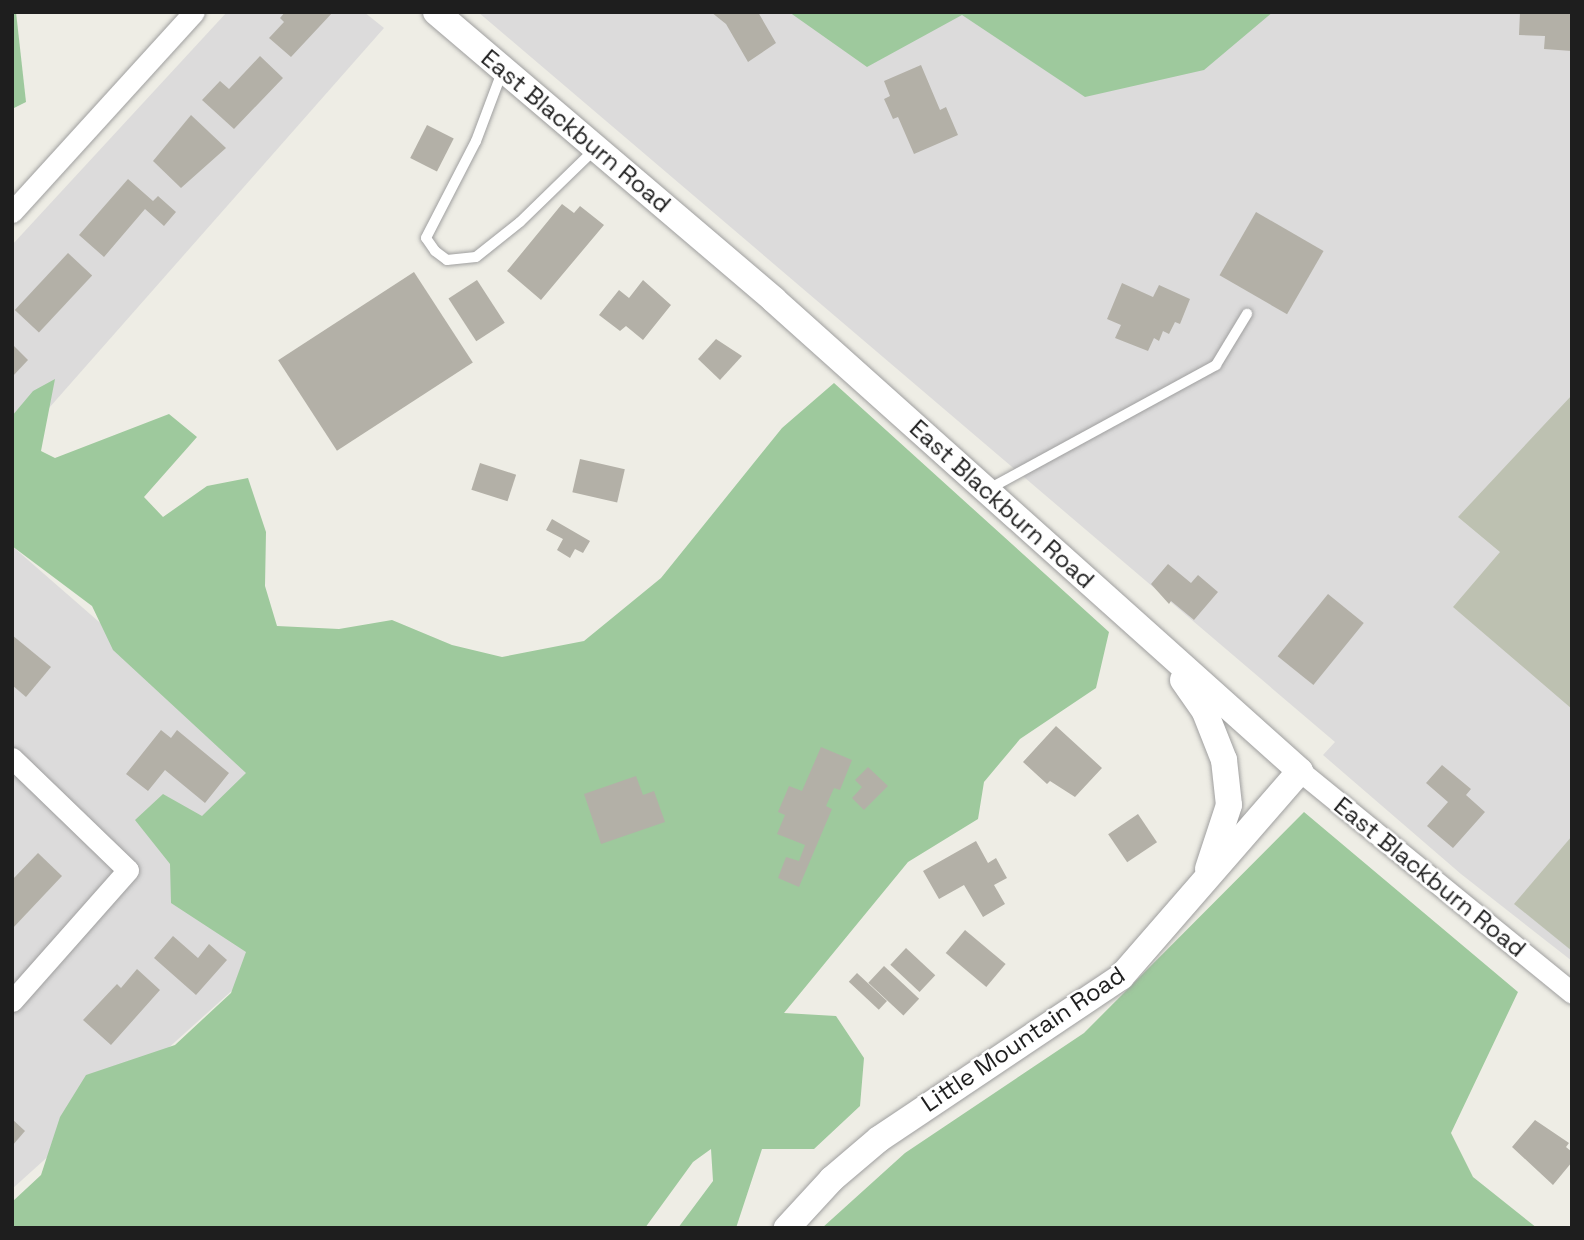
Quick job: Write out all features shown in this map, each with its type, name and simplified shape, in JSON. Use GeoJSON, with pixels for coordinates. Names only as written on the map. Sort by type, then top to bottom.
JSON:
{"type":"FeatureCollection","features":[{"type":"Feature","properties":{"kind":"street"},"geometry":{"type":"LineString","coordinates":[[12,212],[194,12]]}},
{"type":"Feature","properties":{"kind":"street","name":"East Blackburn Road"},"geometry":{"type":"LineString","coordinates":[[436,12],[596,148],[987,490],[1300,771],[1572,993]]}},
{"type":"Feature","properties":{"kind":"street"},"geometry":{"type":"LineString","coordinates":[[1157,644],[1205,712],[1224,760],[1229,805],[1202,883]]}},
{"type":"Feature","properties":{"kind":"street"},"geometry":{"type":"LineString","coordinates":[[12,758],[128,870],[12,1001]]}},
{"type":"Feature","properties":{"kind":"street","name":"Little Mountain Road"},"geometry":{"type":"LineString","coordinates":[[787,1228],[832,1179],[879,1139],[1121,977],[1300,771]]}},
{"type":"Feature","properties":{"kind":"lane"},"geometry":{"type":"LineString","coordinates":[[503,69],[476,141],[426,238],[435,251],[447,260],[476,257],[520,222],[596,148]]}},
{"type":"Feature","properties":{"kind":"lane"},"geometry":{"type":"LineString","coordinates":[[987,490],[1216,365],[1247,314]]}},
{"type":"Feature","properties":{"kind":"shaded area"},"geometry":{"type":"Polygon","coordinates":[[[227,12],[364,12],[384,28],[12,450],[12,245],[227,12]]]}},
{"type":"Feature","properties":{"kind":"shaded area"},"geometry":{"type":"Polygon","coordinates":[[[478,12],[1572,12],[1572,961],[1461,874],[1323,755],[1335,742],[478,12]]]}},
{"type":"Feature","properties":{"kind":"shaded area"},"geometry":{"type":"Polygon","coordinates":[[[1572,395],[1572,709],[1453,607],[1500,552],[1458,517],[1572,395]]]}},
{"type":"Feature","properties":{"kind":"shaded area"},"geometry":{"type":"Polygon","coordinates":[[[12,546],[269,770],[277,950],[12,1189],[12,546]]]}},
{"type":"Feature","properties":{"kind":"shaded area"},"geometry":{"type":"Polygon","coordinates":[[[1572,836],[1572,951],[1514,904],[1572,836]]]}},
{"type":"Feature","properties":{"kind":"green space"},"geometry":{"type":"Polygon","coordinates":[[[12,12],[16,12],[26,102],[12,109],[12,12]]]}},
{"type":"Feature","properties":{"kind":"green space"},"geometry":{"type":"Polygon","coordinates":[[[789,12],[1273,12],[1204,70],[1085,97],[962,15],[867,67],[789,12]]]}},
{"type":"Feature","properties":{"kind":"green space"},"geometry":{"type":"Polygon","coordinates":[[[55,379],[41,451],[55,458],[169,414],[197,437],[144,497],[163,517],[207,486],[248,478],[266,532],[265,586],[277,626],[339,629],[392,620],[452,645],[502,657],[584,641],[661,578],[782,428],[834,383],[1109,632],[1096,688],[1020,739],[984,782],[978,819],[908,862],[784,1013],[836,1016],[864,1058],[860,1106],[814,1149],[762,1149],[736,1228],[678,1228],[713,1181],[711,1149],[693,1162],[645,1228],[12,1228],[12,1202],[41,1175],[60,1117],[86,1075],[175,1045],[231,993],[246,952],[171,903],[170,864],[135,820],[163,794],[202,816],[246,773],[113,650],[92,606],[12,546],[12,416],[33,391],[55,379]]]}},
{"type":"Feature","properties":{"kind":"green space"},"geometry":{"type":"Polygon","coordinates":[[[1304,812],[1518,992],[1451,1133],[1473,1177],[1537,1228],[822,1228],[905,1153],[1084,1033],[1304,812]]]}},
{"type":"Feature","properties":{"kind":"building"},"geometry":{"type":"Polygon","coordinates":[[[285,12],[333,12],[291,57],[269,38],[284,22],[280,18],[285,12]]]}},
{"type":"Feature","properties":{"kind":"building"},"geometry":{"type":"Polygon","coordinates":[[[711,12],[758,12],[776,43],[748,62],[726,24],[711,12]]]}},
{"type":"Feature","properties":{"kind":"building"},"geometry":{"type":"Polygon","coordinates":[[[1520,12],[1572,12],[1572,51],[1544,49],[1545,36],[1519,35],[1520,12]]]}},
{"type":"Feature","properties":{"kind":"building"},"geometry":{"type":"Polygon","coordinates":[[[260,56],[283,78],[234,129],[202,100],[220,81],[229,89],[260,56]]]}},
{"type":"Feature","properties":{"kind":"building"},"geometry":{"type":"Polygon","coordinates":[[[921,65],[940,110],[946,107],[958,135],[914,154],[898,117],[893,119],[884,99],[890,96],[884,81],[921,65]]]}},
{"type":"Feature","properties":{"kind":"building"},"geometry":{"type":"Polygon","coordinates":[[[191,115],[226,148],[181,188],[153,161],[191,115]]]}},
{"type":"Feature","properties":{"kind":"building"},"geometry":{"type":"Polygon","coordinates":[[[427,125],[454,139],[437,172],[410,158],[427,125]]]}},
{"type":"Feature","properties":{"kind":"building"},"geometry":{"type":"Polygon","coordinates":[[[128,179],[153,201],[158,196],[176,212],[164,226],[145,209],[104,257],[79,235],[128,179]]]}},
{"type":"Feature","properties":{"kind":"building"},"geometry":{"type":"Polygon","coordinates":[[[562,204],[574,213],[580,206],[604,225],[541,300],[507,271],[562,204]]]}},
{"type":"Feature","properties":{"kind":"building"},"geometry":{"type":"Polygon","coordinates":[[[1256,212],[1324,251],[1287,314],[1220,275],[1256,212]]]}},
{"type":"Feature","properties":{"kind":"building"},"geometry":{"type":"Polygon","coordinates":[[[68,253],[92,276],[39,333],[15,310],[68,253]]]}},
{"type":"Feature","properties":{"kind":"building"},"geometry":{"type":"Polygon","coordinates":[[[414,272],[473,363],[337,451],[278,360],[414,272]]]}},
{"type":"Feature","properties":{"kind":"building"},"geometry":{"type":"Polygon","coordinates":[[[477,280],[505,323],[476,341],[448,299],[477,280]]]}},
{"type":"Feature","properties":{"kind":"building"},"geometry":{"type":"Polygon","coordinates":[[[643,280],[671,305],[643,340],[626,326],[620,331],[599,315],[619,290],[629,298],[643,280]]]}},
{"type":"Feature","properties":{"kind":"building"},"geometry":{"type":"Polygon","coordinates":[[[1122,283],[1153,297],[1159,285],[1190,299],[1180,324],[1175,322],[1169,334],[1163,331],[1159,341],[1154,338],[1148,351],[1115,338],[1121,325],[1107,319],[1122,283]]]}},
{"type":"Feature","properties":{"kind":"building"},"geometry":{"type":"Polygon","coordinates":[[[716,339],[742,356],[720,380],[698,359],[716,339]]]}},
{"type":"Feature","properties":{"kind":"building"},"geometry":{"type":"Polygon","coordinates":[[[12,344],[28,360],[12,377],[12,344]]]}},
{"type":"Feature","properties":{"kind":"building"},"geometry":{"type":"Polygon","coordinates":[[[580,459],[625,469],[617,502],[572,492],[580,459]]]}},
{"type":"Feature","properties":{"kind":"building"},"geometry":{"type":"Polygon","coordinates":[[[480,463],[516,475],[507,501],[471,490],[480,463]]]}},
{"type":"Feature","properties":{"kind":"building"},"geometry":{"type":"Polygon","coordinates":[[[552,519],[590,541],[583,553],[575,549],[570,558],[557,550],[563,539],[546,530],[552,519]]]}},
{"type":"Feature","properties":{"kind":"building"},"geometry":{"type":"Polygon","coordinates":[[[1168,564],[1191,583],[1198,575],[1218,592],[1194,620],[1171,601],[1169,604],[1151,584],[1168,564]]]}},
{"type":"Feature","properties":{"kind":"building"},"geometry":{"type":"Polygon","coordinates":[[[1328,594],[1364,623],[1313,685],[1278,656],[1328,594]]]}},
{"type":"Feature","properties":{"kind":"building"},"geometry":{"type":"Polygon","coordinates":[[[12,635],[51,667],[26,697],[12,685],[12,635]]]}},
{"type":"Feature","properties":{"kind":"building"},"geometry":{"type":"Polygon","coordinates":[[[1056,726],[1102,768],[1075,797],[1050,781],[1047,784],[1023,762],[1056,726]]]}},
{"type":"Feature","properties":{"kind":"building"},"geometry":{"type":"Polygon","coordinates":[[[161,730],[171,738],[177,730],[229,773],[205,803],[165,770],[148,791],[126,774],[161,730]]]}},
{"type":"Feature","properties":{"kind":"building"},"geometry":{"type":"Polygon","coordinates":[[[821,747],[852,760],[840,790],[834,788],[826,806],[832,809],[799,887],[778,878],[786,857],[799,861],[805,845],[777,834],[785,815],[778,812],[789,786],[802,791],[821,747]]]}},
{"type":"Feature","properties":{"kind":"building"},"geometry":{"type":"Polygon","coordinates":[[[1442,765],[1471,789],[1466,795],[1485,812],[1453,848],[1427,826],[1448,802],[1426,783],[1442,765]]]}},
{"type":"Feature","properties":{"kind":"building"},"geometry":{"type":"Polygon","coordinates":[[[868,767],[888,786],[864,810],[852,798],[862,787],[855,780],[868,767]]]}},
{"type":"Feature","properties":{"kind":"building"},"geometry":{"type":"Polygon","coordinates":[[[636,776],[643,795],[654,791],[665,822],[601,844],[584,794],[636,776]]]}},
{"type":"Feature","properties":{"kind":"building"},"geometry":{"type":"Polygon","coordinates":[[[1138,814],[1157,842],[1127,862],[1108,834],[1138,814]]]}},
{"type":"Feature","properties":{"kind":"building"},"geometry":{"type":"Polygon","coordinates":[[[976,841],[988,863],[996,858],[1007,878],[994,885],[1005,904],[983,917],[964,885],[939,899],[923,871],[976,841]]]}},
{"type":"Feature","properties":{"kind":"building"},"geometry":{"type":"Polygon","coordinates":[[[38,853],[62,876],[12,929],[12,880],[38,853]]]}},
{"type":"Feature","properties":{"kind":"building"},"geometry":{"type":"Polygon","coordinates":[[[965,930],[1006,964],[986,987],[946,953],[965,930]]]}},
{"type":"Feature","properties":{"kind":"building"},"geometry":{"type":"Polygon","coordinates":[[[173,936],[198,958],[209,944],[227,960],[196,995],[154,958],[173,936]]]}},
{"type":"Feature","properties":{"kind":"building"},"geometry":{"type":"Polygon","coordinates":[[[906,948],[935,975],[920,992],[890,965],[906,948]]]}},
{"type":"Feature","properties":{"kind":"building"},"geometry":{"type":"Polygon","coordinates":[[[884,966],[919,999],[903,1016],[868,983],[884,966]]]}},
{"type":"Feature","properties":{"kind":"building"},"geometry":{"type":"Polygon","coordinates":[[[137,969],[160,990],[111,1045],[83,1020],[117,984],[121,988],[137,969]]]}},
{"type":"Feature","properties":{"kind":"building"},"geometry":{"type":"Polygon","coordinates":[[[857,973],[887,1001],[879,1010],[849,982],[857,973]]]}},
{"type":"Feature","properties":{"kind":"building"},"geometry":{"type":"Polygon","coordinates":[[[12,1119],[25,1131],[12,1146],[12,1119]]]}},
{"type":"Feature","properties":{"kind":"building"},"geometry":{"type":"Polygon","coordinates":[[[1535,1120],[1569,1143],[1566,1147],[1572,1152],[1572,1162],[1553,1185],[1512,1147],[1535,1120]]]}}]}
